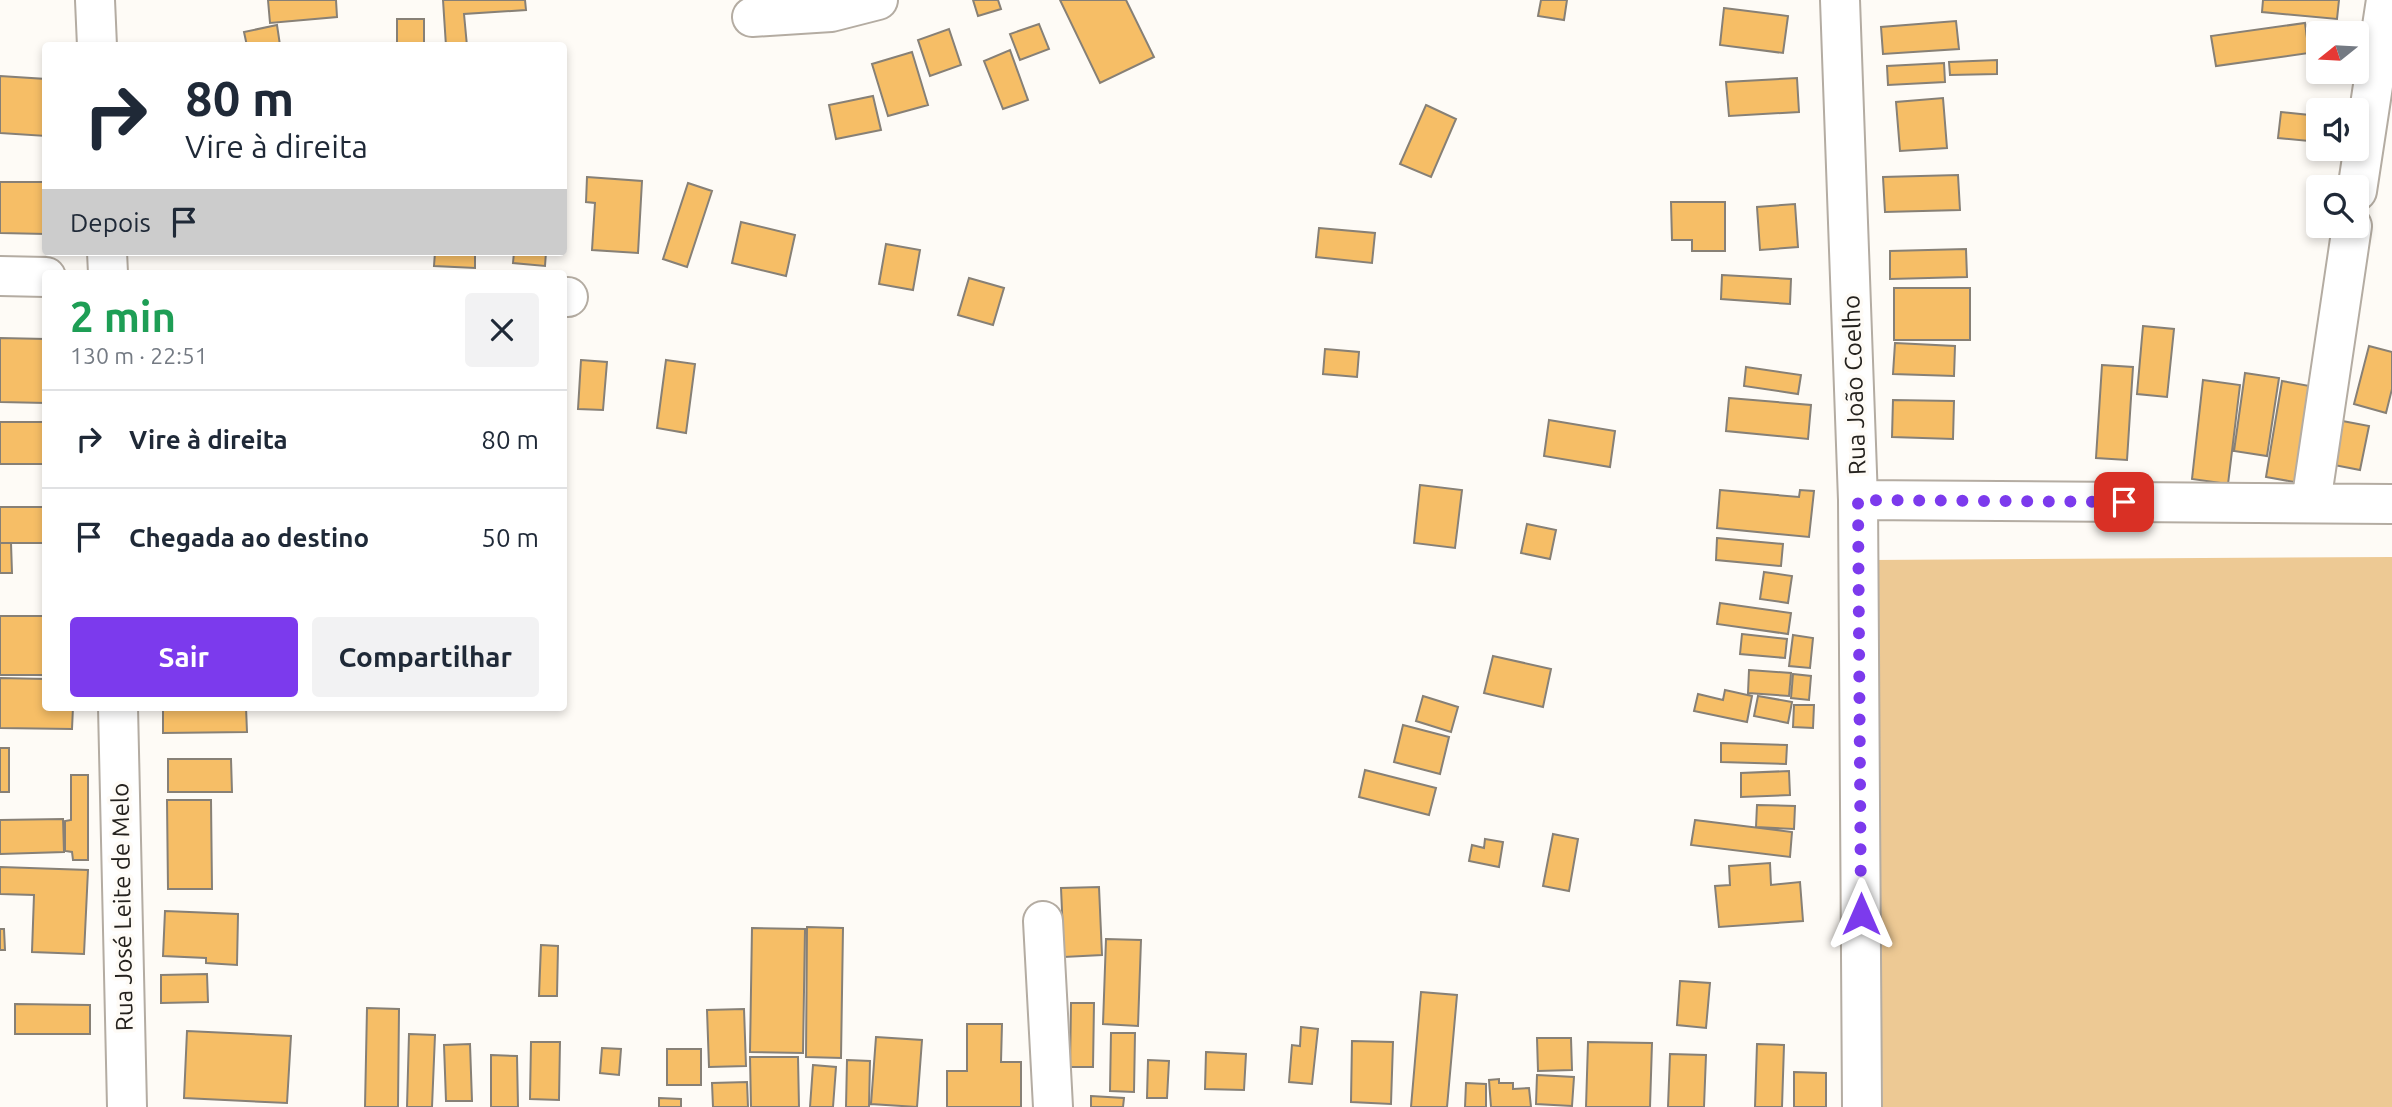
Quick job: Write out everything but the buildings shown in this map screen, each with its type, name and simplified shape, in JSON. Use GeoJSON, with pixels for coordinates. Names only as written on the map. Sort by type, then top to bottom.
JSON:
{"type":"FeatureCollection","features":[{"type":"Feature","properties":{"kind":"street"},"geometry":{"type":"LineString","coordinates":[[95,0],[97,42]]}},
{"type":"Feature","properties":{"kind":"street"},"geometry":{"type":"LineString","coordinates":[[752,17],[831,12],[878,0]]}},
{"type":"Feature","properties":{"kind":"street","name":"Rua João Coelho"},"geometry":{"type":"LineString","coordinates":[[1840,0],[1858,500],[1862,1107]]}},
{"type":"Feature","properties":{"kind":"street"},"geometry":{"type":"LineString","coordinates":[[2359,175],[2386,0]]}},
{"type":"Feature","properties":{"kind":"street"},"geometry":{"type":"LineString","coordinates":[[2311,503],[2350,238]]}},
{"type":"Feature","properties":{"kind":"street"},"geometry":{"type":"LineString","coordinates":[[0,276],[42,277]]}},
{"type":"Feature","properties":{"kind":"street"},"geometry":{"type":"LineString","coordinates":[[1858,500],[2392,504]]}},
{"type":"Feature","properties":{"kind":"street","name":"Rua José Leite de Melo"},"geometry":{"type":"LineString","coordinates":[[118,711],[127,1107]]}},
{"type":"Feature","properties":{"kind":"street"},"geometry":{"type":"LineString","coordinates":[[1043,921],[1053,1107]]}},
{"type":"Feature","properties":{"kind":"shaded area"},"geometry":{"type":"Polygon","coordinates":[[[2392,557],[2392,1107],[1883,1107],[1871,560],[2392,557]]]}},
{"type":"Feature","properties":{"kind":"route"},"geometry":{"type":"LineString","coordinates":[[1861,914],[1858,500],[2124,502]]}}]}
